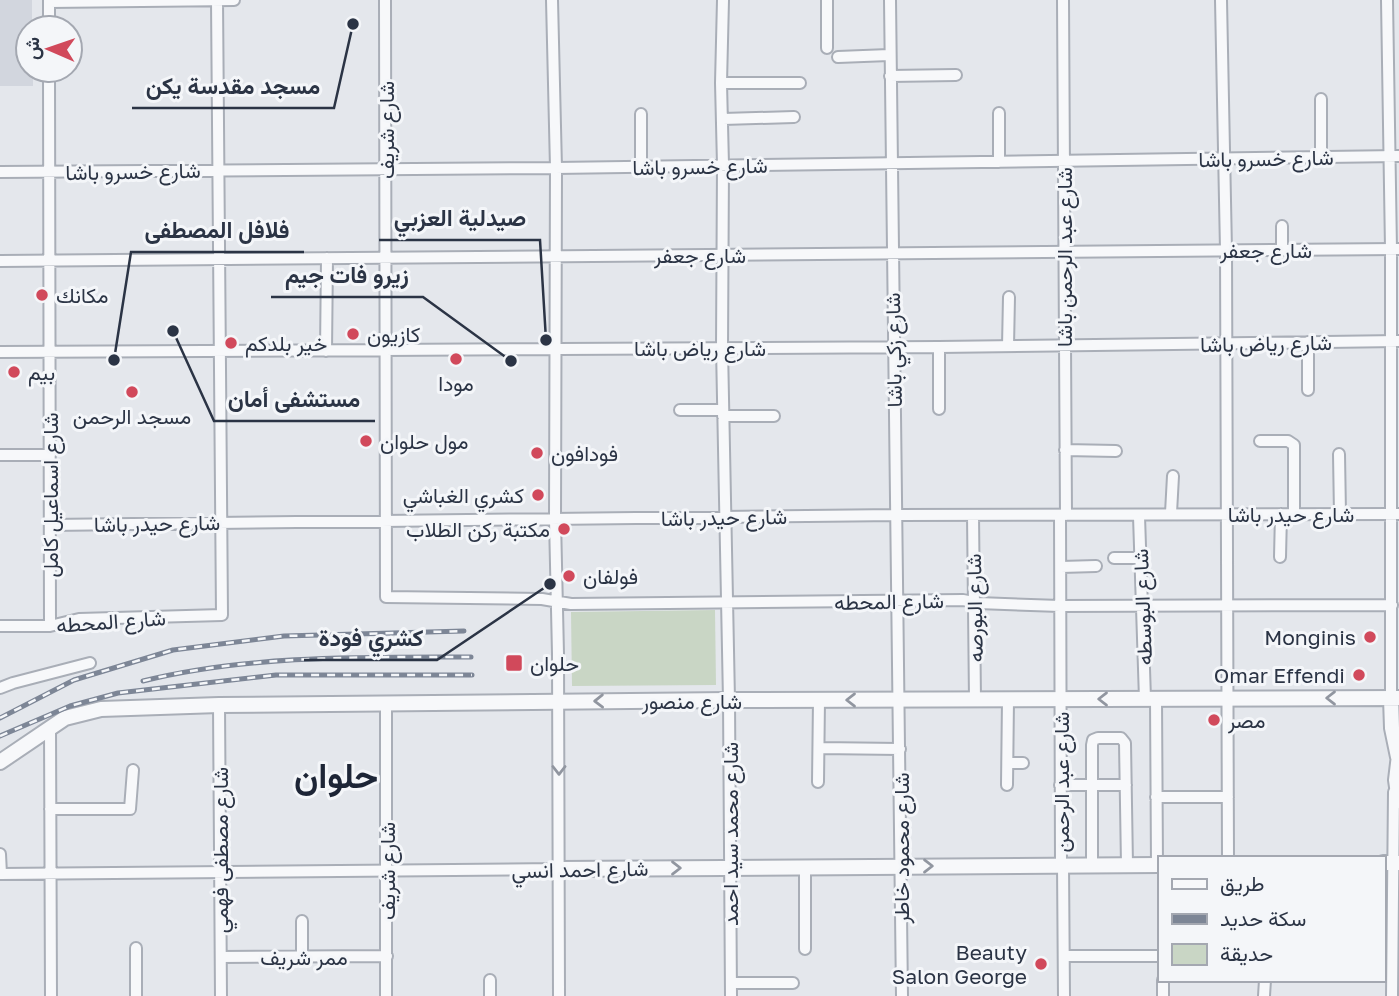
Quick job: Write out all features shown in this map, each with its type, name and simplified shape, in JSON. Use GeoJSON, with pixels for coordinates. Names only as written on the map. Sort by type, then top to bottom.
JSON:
{"type":"FeatureCollection","features":[{"type":"Feature","properties":{"kind":"street"},"geometry":{"type":"LineString","coordinates":[[217,0],[221,521]]}},
{"type":"Feature","properties":{"kind":"street"},"geometry":{"type":"LineString","coordinates":[[49,1],[234,0]]}},
{"type":"Feature","properties":{"kind":"street","name":"شارع شريف"},"geometry":{"type":"LineString","coordinates":[[385,0],[386,597]]}},
{"type":"Feature","properties":{"kind":"street"},"geometry":{"type":"LineString","coordinates":[[552,0],[556,168],[555,520],[559,702],[559,996]]}},
{"type":"Feature","properties":{"kind":"street","name":"شارع محمد سيد احمد"},"geometry":{"type":"LineString","coordinates":[[723,0],[722,348],[729,700],[731,996]]}},
{"type":"Feature","properties":{"kind":"street"},"geometry":{"type":"LineString","coordinates":[[827,0],[828,48]]}},
{"type":"Feature","properties":{"kind":"street","name":"شارع زكي باشا"},"geometry":{"type":"LineString","coordinates":[[890,0],[892,347],[899,701]]}},
{"type":"Feature","properties":{"kind":"street","name":"شارع عبد الرحمن باشا"},"geometry":{"type":"LineString","coordinates":[[1060,699],[1065,450],[1063,0]]}},
{"type":"Feature","properties":{"kind":"street"},"geometry":{"type":"LineString","coordinates":[[1221,0],[1227,343],[1228,856]]}},
{"type":"Feature","properties":{"kind":"street"},"geometry":{"type":"LineString","coordinates":[[1387,0],[1395,249],[1395,514],[1392,605],[1395,698],[1392,728],[1399,756],[1393,810],[1392,863],[1396,935],[1392,960],[1392,996]]}},
{"type":"Feature","properties":{"kind":"street"},"geometry":{"type":"LineString","coordinates":[[838,57],[889,55]]}},
{"type":"Feature","properties":{"kind":"street"},"geometry":{"type":"LineString","coordinates":[[890,76],[956,75]]}},
{"type":"Feature","properties":{"kind":"street"},"geometry":{"type":"LineString","coordinates":[[721,83],[800,83]]}},
{"type":"Feature","properties":{"kind":"street","name":"شارع اسماعيل كامل"},"geometry":{"type":"LineString","coordinates":[[49,84],[50,626]]}},
{"type":"Feature","properties":{"kind":"street"},"geometry":{"type":"LineString","coordinates":[[1321,99],[1321,157]]}},
{"type":"Feature","properties":{"kind":"street"},"geometry":{"type":"LineString","coordinates":[[999,113],[999,162]]}},
{"type":"Feature","properties":{"kind":"street"},"geometry":{"type":"LineString","coordinates":[[641,114],[641,166]]}},
{"type":"Feature","properties":{"kind":"street"},"geometry":{"type":"LineString","coordinates":[[723,119],[794,117]]}},
{"type":"Feature","properties":{"kind":"street","name":"شارع خسرو باشا"},"geometry":{"type":"LineString","coordinates":[[0,172],[556,168],[1394,156]]}},
{"type":"Feature","properties":{"kind":"street"},"geometry":{"type":"LineString","coordinates":[[1282,226],[1282,249]]}},
{"type":"Feature","properties":{"kind":"street","name":"شارع جعفر"},"geometry":{"type":"LineString","coordinates":[[0,261],[1395,249]]}},
{"type":"Feature","properties":{"kind":"street"},"geometry":{"type":"LineString","coordinates":[[326,351],[327,258]]}},
{"type":"Feature","properties":{"kind":"street"},"geometry":{"type":"LineString","coordinates":[[1008,346],[1009,296]]}},
{"type":"Feature","properties":{"kind":"street","name":"شارع رياض باشا"},"geometry":{"type":"LineString","coordinates":[[0,352],[940,347],[1395,341]]}},
{"type":"Feature","properties":{"kind":"street"},"geometry":{"type":"LineString","coordinates":[[1308,342],[1308,390]]}},
{"type":"Feature","properties":{"kind":"street"},"geometry":{"type":"LineString","coordinates":[[939,409],[940,347]]}},
{"type":"Feature","properties":{"kind":"street"},"geometry":{"type":"LineString","coordinates":[[680,410],[774,416]]}},
{"type":"Feature","properties":{"kind":"street"},"geometry":{"type":"LineString","coordinates":[[1260,441],[1288,441],[1294,445],[1294,514]]}},
{"type":"Feature","properties":{"kind":"street"},"geometry":{"type":"LineString","coordinates":[[1065,450],[1116,451]]}},
{"type":"Feature","properties":{"kind":"street"},"geometry":{"type":"LineString","coordinates":[[1339,454],[1340,514]]}},
{"type":"Feature","properties":{"kind":"street"},"geometry":{"type":"LineString","coordinates":[[0,455],[50,455]]}},
{"type":"Feature","properties":{"kind":"street"},"geometry":{"type":"LineString","coordinates":[[1171,513],[1172,476]]}},
{"type":"Feature","properties":{"kind":"street"},"geometry":{"type":"LineString","coordinates":[[1280,556],[1281,514]]}},
{"type":"Feature","properties":{"kind":"street","name":"شارع حيدر باشا"},"geometry":{"type":"LineString","coordinates":[[50,525],[896,515],[1395,514]]}},
{"type":"Feature","properties":{"kind":"street","name":"شارع البورصه"},"geometry":{"type":"LineString","coordinates":[[973,515],[975,700]]}},
{"type":"Feature","properties":{"kind":"street","name":"شارع البوسطه"},"geometry":{"type":"LineString","coordinates":[[1139,516],[1158,865]]}},
{"type":"Feature","properties":{"kind":"street","name":"شارع المحطه"},"geometry":{"type":"LineString","coordinates":[[0,626],[50,626],[79,620],[222,615],[221,521]]}},
{"type":"Feature","properties":{"kind":"street"},"geometry":{"type":"LineString","coordinates":[[1114,558],[1141,558]]}},
{"type":"Feature","properties":{"kind":"street"},"geometry":{"type":"LineString","coordinates":[[1061,567],[1096,566]]}},
{"type":"Feature","properties":{"kind":"street","name":"شارع المحطه"},"geometry":{"type":"LineString","coordinates":[[386,597],[542,599],[558,602],[963,600],[975,603],[1060,606],[1392,605]]}},
{"type":"Feature","properties":{"kind":"street"},"geometry":{"type":"LineString","coordinates":[[0,688],[13,682],[89,663]]}},
{"type":"Feature","properties":{"kind":"street","name":"شارع منصور"},"geometry":{"type":"LineString","coordinates":[[0,762],[50,727],[76,714],[101,709],[219,705],[729,700],[1395,698]]}},
{"type":"Feature","properties":{"kind":"street","name":"شارع عبد الرحمن"},"geometry":{"type":"LineString","coordinates":[[1060,699],[1064,996]]}},
{"type":"Feature","properties":{"kind":"street"},"geometry":{"type":"LineString","coordinates":[[818,782],[819,700]]}},
{"type":"Feature","properties":{"kind":"street"},"geometry":{"type":"LineString","coordinates":[[1007,785],[1008,700]]}},
{"type":"Feature","properties":{"kind":"street","name":"شارع محمود خاطر"},"geometry":{"type":"LineString","coordinates":[[899,701],[902,996]]}},
{"type":"Feature","properties":{"kind":"street","name":"شارع شريف"},"geometry":{"type":"LineString","coordinates":[[386,703],[386,996]]}},
{"type":"Feature","properties":{"kind":"street","name":"شارع مصطفى فهمي"},"geometry":{"type":"LineString","coordinates":[[219,705],[221,996]]}},
{"type":"Feature","properties":{"kind":"street"},"geometry":{"type":"LineString","coordinates":[[50,727],[51,996]]}},
{"type":"Feature","properties":{"kind":"street"},"geometry":{"type":"LineString","coordinates":[[1091,865],[1092,743],[1098,738],[1121,738],[1125,741],[1127,865]]}},
{"type":"Feature","properties":{"kind":"street"},"geometry":{"type":"LineString","coordinates":[[819,748],[900,749]]}},
{"type":"Feature","properties":{"kind":"street"},"geometry":{"type":"LineString","coordinates":[[1008,763],[1023,763]]}},
{"type":"Feature","properties":{"kind":"street"},"geometry":{"type":"LineString","coordinates":[[50,809],[130,809],[133,770]]}},
{"type":"Feature","properties":{"kind":"street"},"geometry":{"type":"LineString","coordinates":[[1396,780],[1399,801]]}},
{"type":"Feature","properties":{"kind":"street"},"geometry":{"type":"LineString","coordinates":[[1060,785],[1126,785]]}},
{"type":"Feature","properties":{"kind":"street"},"geometry":{"type":"LineString","coordinates":[[1156,797],[1228,797]]}},
{"type":"Feature","properties":{"kind":"street"},"geometry":{"type":"LineString","coordinates":[[0,854],[0,874]]}},
{"type":"Feature","properties":{"kind":"street","name":"شارع احمد انسي"},"geometry":{"type":"LineString","coordinates":[[0,874],[1158,865]]}},
{"type":"Feature","properties":{"kind":"street"},"geometry":{"type":"LineString","coordinates":[[805,867],[805,949]]}},
{"type":"Feature","properties":{"kind":"street"},"geometry":{"type":"LineString","coordinates":[[302,922],[302,957]]}},
{"type":"Feature","properties":{"kind":"street"},"geometry":{"type":"LineString","coordinates":[[136,948],[136,996]]}},
{"type":"Feature","properties":{"kind":"street","name":"ممر شريف"},"geometry":{"type":"LineString","coordinates":[[220,957],[387,956]]}},
{"type":"Feature","properties":{"kind":"street"},"geometry":{"type":"LineString","coordinates":[[1064,956],[1158,956]]}},
{"type":"Feature","properties":{"kind":"street"},"geometry":{"type":"LineString","coordinates":[[490,980],[490,996]]}},
{"type":"Feature","properties":{"kind":"street"},"geometry":{"type":"LineString","coordinates":[[731,983],[793,983]]}},
{"type":"Feature","properties":{"kind":"shaded area"},"geometry":{"type":"Polygon","coordinates":[[[0,0],[32,0],[32,14],[14,14],[14,84],[33,86],[0,86],[0,0]]]}},
{"type":"Feature","properties":{"kind":"green space"},"geometry":{"type":"Polygon","coordinates":[[[715,610],[716,685],[572,686],[571,612],[715,610]]]}},
{"type":"Feature","properties":{"kind":"railway"},"geometry":{"type":"LineString","coordinates":[[0,718],[74,680],[173,650],[284,636],[464,631]]}},
{"type":"Feature","properties":{"kind":"railway"},"geometry":{"type":"LineString","coordinates":[[143,681],[223,666],[264,662],[471,657]]}},
{"type":"Feature","properties":{"kind":"railway"},"geometry":{"type":"LineString","coordinates":[[0,736],[70,706],[118,693],[276,675],[472,675]]}},
{"type":"Feature","properties":{"kind":"place","name":"مسجد مقدسة يكن"},"geometry":{"type":"Point","coordinates":[353,24]}},
{"type":"Feature","properties":{"kind":"place","name":"مكانك"},"geometry":{"type":"Point","coordinates":[42,295]}},
{"type":"Feature","properties":{"kind":"place","name":"مستشفى أمان"},"geometry":{"type":"Point","coordinates":[173,331]}},
{"type":"Feature","properties":{"kind":"place","name":"كازيون"},"geometry":{"type":"Point","coordinates":[353,334]}},
{"type":"Feature","properties":{"kind":"place","name":"صيدلية العزبي"},"geometry":{"type":"Point","coordinates":[546,340]}},
{"type":"Feature","properties":{"kind":"place","name":"خير بلدكم"},"geometry":{"type":"Point","coordinates":[231,343]}},
{"type":"Feature","properties":{"kind":"place","name":"مودا"},"geometry":{"type":"Point","coordinates":[456,359]}},
{"type":"Feature","properties":{"kind":"place","name":"فلافل المصطفى"},"geometry":{"type":"Point","coordinates":[114,360]}},
{"type":"Feature","properties":{"kind":"place","name":"زيرو فات جيم"},"geometry":{"type":"Point","coordinates":[511,361]}},
{"type":"Feature","properties":{"kind":"place","name":"بيم"},"geometry":{"type":"Point","coordinates":[14,372]}},
{"type":"Feature","properties":{"kind":"place","name":"مسجد الرحمن"},"geometry":{"type":"Point","coordinates":[132,392]}},
{"type":"Feature","properties":{"kind":"place","name":"مول حلوان"},"geometry":{"type":"Point","coordinates":[366,441]}},
{"type":"Feature","properties":{"kind":"place","name":"فودافون"},"geometry":{"type":"Point","coordinates":[537,453]}},
{"type":"Feature","properties":{"kind":"place","name":"كشري الغباشي"},"geometry":{"type":"Point","coordinates":[538,495]}},
{"type":"Feature","properties":{"kind":"place","name":"مكتبة ركن الطلاب"},"geometry":{"type":"Point","coordinates":[564,529]}},
{"type":"Feature","properties":{"kind":"place","name":"فولفان"},"geometry":{"type":"Point","coordinates":[569,576]}},
{"type":"Feature","properties":{"kind":"place","name":"كشري فودة"},"geometry":{"type":"Point","coordinates":[550,584]}},
{"type":"Feature","properties":{"kind":"place","name":"Monginis"},"geometry":{"type":"Point","coordinates":[1370,637]}},
{"type":"Feature","properties":{"kind":"place","name":"حلوان"},"geometry":{"type":"Point","coordinates":[514,663]}},
{"type":"Feature","properties":{"kind":"place","name":"Omar Effendi"},"geometry":{"type":"Point","coordinates":[1359,675]}},
{"type":"Feature","properties":{"kind":"place","name":"مصر"},"geometry":{"type":"Point","coordinates":[1214,720]}},
{"type":"Feature","properties":{"kind":"place","name":"Beauty Salon George"},"geometry":{"type":"Point","coordinates":[1041,964]}},
{"type":"Feature","properties":{"kind":"district","name":"حلوان"},"geometry":{"type":"Point","coordinates":[336,775]}}]}
